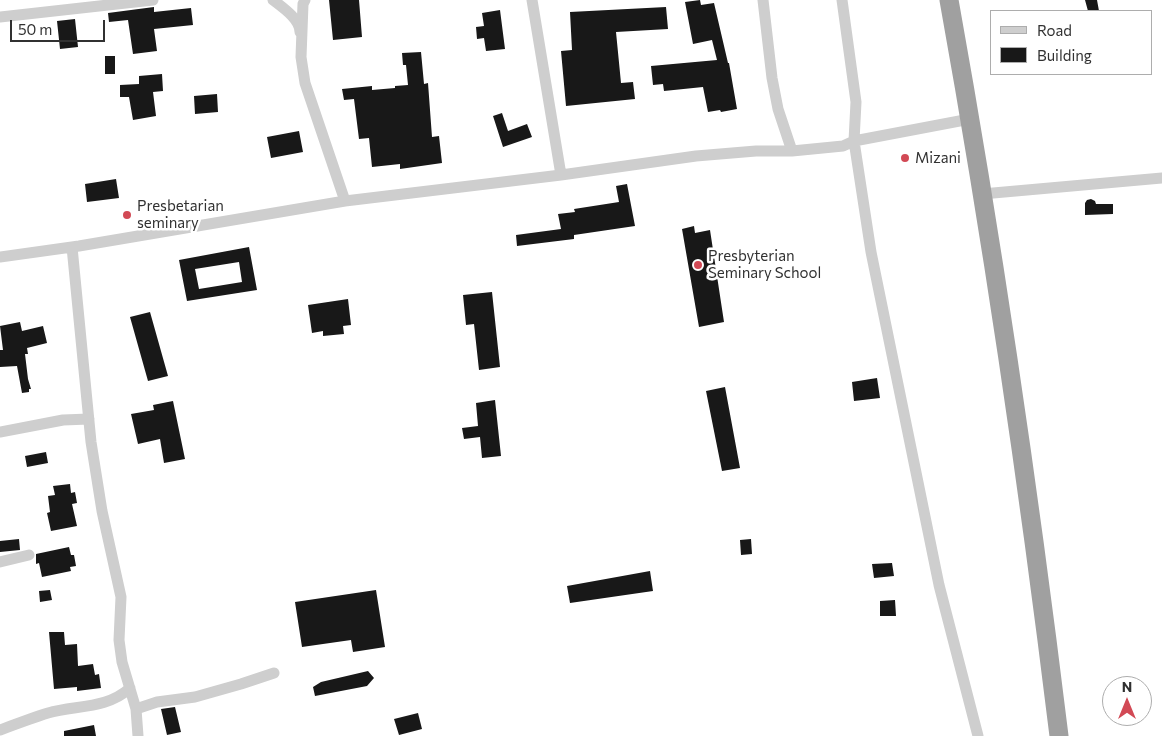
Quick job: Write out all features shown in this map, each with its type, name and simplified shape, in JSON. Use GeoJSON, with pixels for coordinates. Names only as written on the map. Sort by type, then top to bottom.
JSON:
{"type":"FeatureCollection","features":[{"type":"Feature","properties":{"kind":"highway"},"geometry":{"type":"LineString","coordinates":[[949,0],[982,194],[1041,584],[1059,736]]}},
{"type":"Feature","properties":{"kind":"street"},"geometry":{"type":"LineString","coordinates":[[0,17],[152,0]]}},
{"type":"Feature","properties":{"kind":"street"},"geometry":{"type":"LineString","coordinates":[[273,0],[290,15],[300,28],[305,83],[345,201]]}},
{"type":"Feature","properties":{"kind":"street"},"geometry":{"type":"LineString","coordinates":[[302,57],[303,4],[305,0]]}},
{"type":"Feature","properties":{"kind":"street"},"geometry":{"type":"LineString","coordinates":[[532,0],[561,175]]}},
{"type":"Feature","properties":{"kind":"street"},"geometry":{"type":"LineString","coordinates":[[763,0],[772,78],[778,109],[792,151]]}},
{"type":"Feature","properties":{"kind":"street"},"geometry":{"type":"LineString","coordinates":[[842,0],[856,102],[854,141],[871,252],[938,585],[978,736]]}},
{"type":"Feature","properties":{"kind":"street"},"geometry":{"type":"LineString","coordinates":[[0,257],[72,247],[345,201],[561,175],[696,156],[756,151],[792,151],[843,146],[854,141],[970,119]]}},
{"type":"Feature","properties":{"kind":"street"},"geometry":{"type":"LineString","coordinates":[[982,194],[1162,178]]}},
{"type":"Feature","properties":{"kind":"street"},"geometry":{"type":"LineString","coordinates":[[72,247],[89,419],[102,511],[122,597],[118,640],[136,709],[138,736]]}},
{"type":"Feature","properties":{"kind":"street"},"geometry":{"type":"LineString","coordinates":[[0,432],[63,420],[89,419]]}},
{"type":"Feature","properties":{"kind":"street"},"geometry":{"type":"LineString","coordinates":[[0,562],[29,555]]}},
{"type":"Feature","properties":{"kind":"street"},"geometry":{"type":"LineString","coordinates":[[136,709],[157,702],[195,697],[274,673]]}},
{"type":"Feature","properties":{"kind":"street"},"geometry":{"type":"LineString","coordinates":[[0,730],[50,712],[110,702],[120,697],[130,688]]}},
{"type":"Feature","properties":{"kind":"building"},"geometry":{"type":"Polygon","coordinates":[[[329,0],[359,0],[362,37],[333,40],[329,0]]]}},
{"type":"Feature","properties":{"kind":"building"},"geometry":{"type":"Polygon","coordinates":[[[700,0],[701,5],[714,3],[729,63],[737,109],[708,112],[703,87],[664,91],[663,84],[653,85],[651,66],[717,60],[712,40],[693,44],[685,2],[700,0]]]}},
{"type":"Feature","properties":{"kind":"building"},"geometry":{"type":"Polygon","coordinates":[[[1085,0],[1097,0],[1099,10],[1088,10],[1085,0]]]}},
{"type":"Feature","properties":{"kind":"building"},"geometry":{"type":"Polygon","coordinates":[[[154,7],[154,12],[191,8],[193,25],[154,29],[157,51],[133,54],[128,20],[109,22],[108,13],[154,7]]]}},
{"type":"Feature","properties":{"kind":"building"},"geometry":{"type":"Polygon","coordinates":[[[666,7],[668,29],[616,32],[621,83],[633,82],[635,99],[566,106],[561,51],[572,50],[570,12],[666,7]]]}},
{"type":"Feature","properties":{"kind":"building"},"geometry":{"type":"Polygon","coordinates":[[[500,10],[505,49],[486,51],[484,38],[477,39],[476,27],[484,26],[482,13],[500,10]]]}},
{"type":"Feature","properties":{"kind":"building"},"geometry":{"type":"Polygon","coordinates":[[[75,19],[78,47],[60,49],[57,21],[75,19]]]}},
{"type":"Feature","properties":{"kind":"building"},"geometry":{"type":"Polygon","coordinates":[[[421,52],[424,84],[428,83],[432,137],[439,136],[442,163],[400,169],[400,164],[372,167],[369,138],[359,139],[354,99],[344,100],[342,89],[372,86],[372,90],[408,85],[406,65],[403,65],[402,53],[421,52]]]}},
{"type":"Feature","properties":{"kind":"building"},"geometry":{"type":"Polygon","coordinates":[[[105,56],[115,56],[115,74],[105,74],[105,56]]]}},
{"type":"Feature","properties":{"kind":"building"},"geometry":{"type":"Polygon","coordinates":[[[162,74],[163,91],[153,92],[156,116],[133,120],[129,97],[120,97],[120,85],[139,84],[139,76],[162,74]]]}},
{"type":"Feature","properties":{"kind":"building"},"geometry":{"type":"Polygon","coordinates":[[[217,94],[218,112],[195,114],[194,96],[217,94]]]}},
{"type":"Feature","properties":{"kind":"building"},"geometry":{"type":"Polygon","coordinates":[[[502,113],[508,131],[527,124],[532,137],[503,147],[493,116],[502,113]]]}},
{"type":"Feature","properties":{"kind":"building"},"geometry":{"type":"Polygon","coordinates":[[[299,131],[303,152],[271,158],[267,137],[299,131]]]}},
{"type":"Feature","properties":{"kind":"building"},"geometry":{"type":"Polygon","coordinates":[[[116,179],[119,198],[87,202],[85,184],[116,179]]]}},
{"type":"Feature","properties":{"kind":"building"},"geometry":{"type":"Polygon","coordinates":[[[627,184],[635,226],[574,235],[574,239],[517,246],[516,235],[561,229],[558,214],[575,212],[574,209],[619,202],[616,186],[627,184]]]}},
{"type":"Feature","properties":{"kind":"building"},"geometry":{"type":"Polygon","coordinates":[[[1091,199],[1096,204],[1113,204],[1113,214],[1085,215],[1085,203],[1091,199]]]}},
{"type":"Feature","properties":{"kind":"building"},"geometry":{"type":"Polygon","coordinates":[[[694,226],[695,233],[710,230],[724,322],[699,327],[682,229],[694,226]]]}},
{"type":"Feature","properties":{"kind":"building"},"geometry":{"type":"Polygon","coordinates":[[[249,247],[257,290],[187,301],[179,260],[249,247]],[[239,262],[195,269],[199,289],[242,282],[239,262]]]}},
{"type":"Feature","properties":{"kind":"building"},"geometry":{"type":"Polygon","coordinates":[[[492,292],[500,367],[479,370],[474,324],[466,325],[463,295],[492,292]]]}},
{"type":"Feature","properties":{"kind":"building"},"geometry":{"type":"Polygon","coordinates":[[[348,299],[351,325],[343,326],[344,334],[323,336],[323,331],[312,333],[308,305],[348,299]]]}},
{"type":"Feature","properties":{"kind":"building"},"geometry":{"type":"Polygon","coordinates":[[[150,312],[168,376],[148,381],[130,317],[150,312]]]}},
{"type":"Feature","properties":{"kind":"building"},"geometry":{"type":"Polygon","coordinates":[[[20,322],[22,331],[43,326],[47,343],[27,348],[28,354],[25,354],[31,389],[29,389],[29,392],[22,393],[17,366],[0,367],[0,350],[3,350],[0,326],[20,322]]]}},
{"type":"Feature","properties":{"kind":"building"},"geometry":{"type":"Polygon","coordinates":[[[877,378],[880,398],[854,401],[852,382],[877,378]]]}},
{"type":"Feature","properties":{"kind":"building"},"geometry":{"type":"Polygon","coordinates":[[[725,387],[740,468],[722,471],[706,391],[725,387]]]}},
{"type":"Feature","properties":{"kind":"building"},"geometry":{"type":"Polygon","coordinates":[[[495,400],[501,456],[482,458],[480,437],[464,439],[462,428],[478,426],[476,403],[495,400]]]}},
{"type":"Feature","properties":{"kind":"building"},"geometry":{"type":"Polygon","coordinates":[[[173,401],[185,459],[164,463],[160,439],[138,444],[131,414],[154,410],[153,405],[173,401]]]}},
{"type":"Feature","properties":{"kind":"building"},"geometry":{"type":"Polygon","coordinates":[[[46,452],[48,463],[27,467],[25,456],[46,452]]]}},
{"type":"Feature","properties":{"kind":"building"},"geometry":{"type":"Polygon","coordinates":[[[70,484],[71,493],[75,492],[77,503],[72,504],[77,526],[51,531],[47,513],[50,512],[48,496],[55,495],[53,486],[70,484]]]}},
{"type":"Feature","properties":{"kind":"building"},"geometry":{"type":"Polygon","coordinates":[[[19,539],[20,550],[0,552],[0,541],[19,539]]]}},
{"type":"Feature","properties":{"kind":"building"},"geometry":{"type":"Polygon","coordinates":[[[751,539],[752,554],[741,555],[740,540],[751,539]]]}},
{"type":"Feature","properties":{"kind":"building"},"geometry":{"type":"Polygon","coordinates":[[[69,547],[71,555],[74,555],[76,566],[70,567],[71,571],[42,577],[39,563],[36,564],[36,554],[69,547]]]}},
{"type":"Feature","properties":{"kind":"building"},"geometry":{"type":"Polygon","coordinates":[[[892,563],[894,576],[874,578],[872,564],[892,563]]]}},
{"type":"Feature","properties":{"kind":"building"},"geometry":{"type":"Polygon","coordinates":[[[650,571],[653,591],[570,603],[567,586],[650,571]]]}},
{"type":"Feature","properties":{"kind":"building"},"geometry":{"type":"Polygon","coordinates":[[[50,590],[52,600],[40,602],[39,591],[50,590]]]}},
{"type":"Feature","properties":{"kind":"building"},"geometry":{"type":"Polygon","coordinates":[[[376,590],[385,647],[353,652],[351,640],[302,647],[295,602],[376,590]]]}},
{"type":"Feature","properties":{"kind":"building"},"geometry":{"type":"Polygon","coordinates":[[[895,600],[896,616],[880,616],[880,601],[895,600]]]}},
{"type":"Feature","properties":{"kind":"building"},"geometry":{"type":"Polygon","coordinates":[[[49,632],[64,632],[65,645],[77,644],[78,666],[93,664],[95,675],[99,674],[101,688],[77,691],[77,687],[54,689],[49,632]]]}},
{"type":"Feature","properties":{"kind":"building"},"geometry":{"type":"Polygon","coordinates":[[[368,671],[374,678],[367,686],[315,696],[313,687],[321,682],[368,671]]]}},
{"type":"Feature","properties":{"kind":"building"},"geometry":{"type":"Polygon","coordinates":[[[175,707],[181,732],[167,735],[161,709],[175,707]]]}},
{"type":"Feature","properties":{"kind":"building"},"geometry":{"type":"Polygon","coordinates":[[[418,713],[422,729],[399,735],[394,719],[418,713]]]}},
{"type":"Feature","properties":{"kind":"building"},"geometry":{"type":"Polygon","coordinates":[[[94,725],[96,736],[64,736],[64,731],[94,725]]]}},
{"type":"Feature","properties":{"kind":"place","name":"Mizani"},"geometry":{"type":"Point","coordinates":[905,158]}},
{"type":"Feature","properties":{"kind":"place","name":"Presbetarian seminary"},"geometry":{"type":"Point","coordinates":[127,215]}},
{"type":"Feature","properties":{"kind":"place","name":"Presbyterian Seminary School"},"geometry":{"type":"Point","coordinates":[698,265]}}]}
